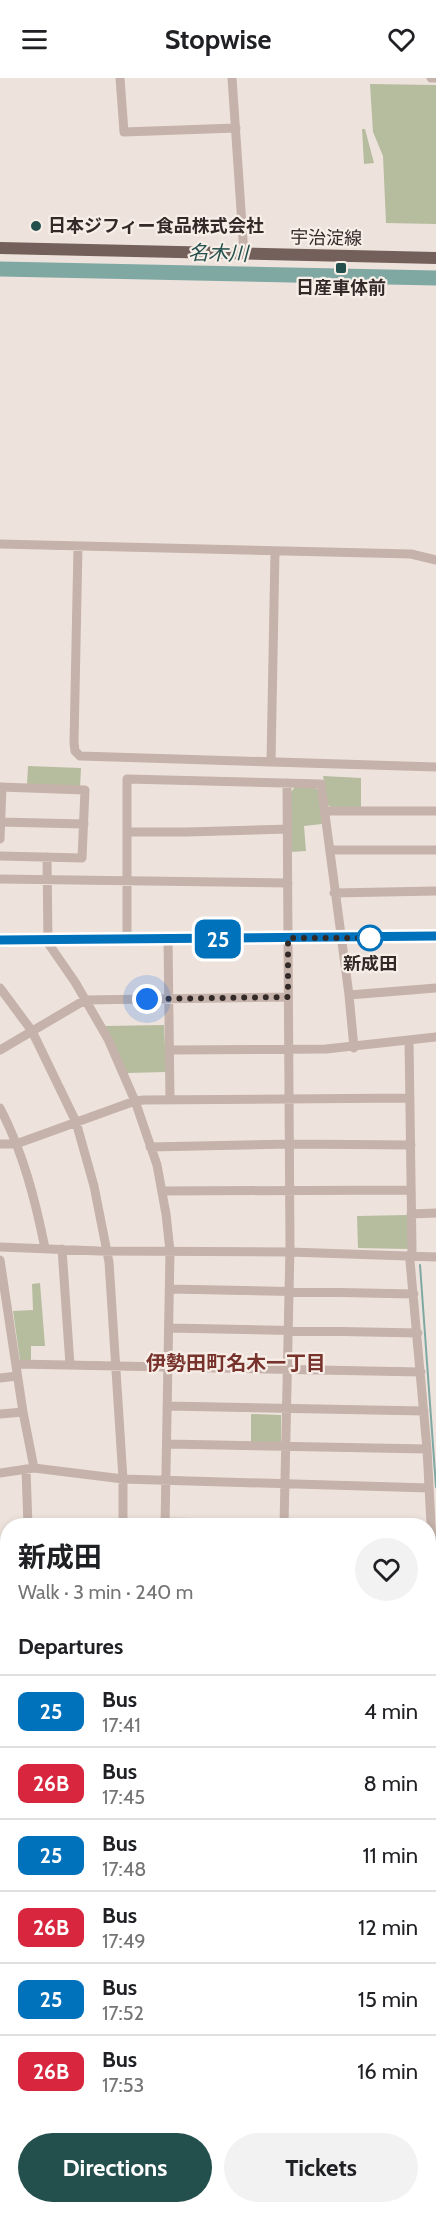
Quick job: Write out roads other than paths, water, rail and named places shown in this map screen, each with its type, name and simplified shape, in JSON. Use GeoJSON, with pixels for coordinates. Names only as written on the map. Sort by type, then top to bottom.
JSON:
{"type":"FeatureCollection","features":[{"type":"Feature","properties":{"kind":"main road","name":"宇治淀線"},"geometry":{"type":"LineString","coordinates":[[0,248],[436,258]]}},
{"type":"Feature","properties":{"kind":"street"},"geometry":{"type":"LineString","coordinates":[[120,78],[124,132],[236,128]]}},
{"type":"Feature","properties":{"kind":"street"},"geometry":{"type":"LineString","coordinates":[[232,78],[244,254]]}},
{"type":"Feature","properties":{"kind":"street"},"geometry":{"type":"LineString","coordinates":[[431,78],[436,78]]}},
{"type":"Feature","properties":{"kind":"street"},"geometry":{"type":"LineString","coordinates":[[0,544],[411,554],[436,560]]}},
{"type":"Feature","properties":{"kind":"street"},"geometry":{"type":"LineString","coordinates":[[78,546],[75,751],[80,756],[436,767]]}},
{"type":"Feature","properties":{"kind":"street"},"geometry":{"type":"LineString","coordinates":[[271,762],[276,551]]}},
{"type":"Feature","properties":{"kind":"street"},"geometry":{"type":"LineString","coordinates":[[127,939],[127,779],[321,784],[354,1048]]}},
{"type":"Feature","properties":{"kind":"street"},"geometry":{"type":"LineString","coordinates":[[285,1518],[290,1252],[287,783]]}},
{"type":"Feature","properties":{"kind":"street"},"geometry":{"type":"LineString","coordinates":[[0,839],[1,787],[85,790],[82,858],[0,856]]}},
{"type":"Feature","properties":{"kind":"street"},"geometry":{"type":"LineString","coordinates":[[324,811],[436,811]]}},
{"type":"Feature","properties":{"kind":"street"},"geometry":{"type":"LineString","coordinates":[[0,822],[84,824]]}},
{"type":"Feature","properties":{"kind":"street"},"geometry":{"type":"LineString","coordinates":[[127,832],[288,829]]}},
{"type":"Feature","properties":{"kind":"street"},"geometry":{"type":"LineString","coordinates":[[330,850],[436,850]]}},
{"type":"Feature","properties":{"kind":"street"},"geometry":{"type":"LineString","coordinates":[[48,857],[48,943],[108,1039],[135,1101],[157,1166],[162,1191],[170,1251],[165,1518]]}},
{"type":"Feature","properties":{"kind":"street"},"geometry":{"type":"LineString","coordinates":[[0,879],[288,883]]}},
{"type":"Feature","properties":{"kind":"street"},"geometry":{"type":"LineString","coordinates":[[334,892],[436,891]]}},
{"type":"Feature","properties":{"kind":"street"},"geometry":{"type":"LineString","coordinates":[[0,940],[436,936]]}},
{"type":"Feature","properties":{"kind":"street"},"geometry":{"type":"LineString","coordinates":[[168,939],[170,1099]]}},
{"type":"Feature","properties":{"kind":"street"},"geometry":{"type":"LineString","coordinates":[[349,995],[436,987]]}},
{"type":"Feature","properties":{"kind":"street"},"geometry":{"type":"LineString","coordinates":[[0,988],[32,1031],[76,1122],[87,1156],[107,1251],[123,1479],[123,1518]]}},
{"type":"Feature","properties":{"kind":"street"},"geometry":{"type":"LineString","coordinates":[[0,1050],[85,1000],[288,997]]}},
{"type":"Feature","properties":{"kind":"street"},"geometry":{"type":"LineString","coordinates":[[171,1050],[354,1048],[436,1037]]}},
{"type":"Feature","properties":{"kind":"street"},"geometry":{"type":"LineString","coordinates":[[409,1040],[411,1257],[427,1449],[430,1518]]}},
{"type":"Feature","properties":{"kind":"street"},"geometry":{"type":"LineString","coordinates":[[0,1144],[16,1144],[135,1101],[410,1098]]}},
{"type":"Feature","properties":{"kind":"street"},"geometry":{"type":"LineString","coordinates":[[0,1108],[31,1186],[45,1248]]}},
{"type":"Feature","properties":{"kind":"street"},"geometry":{"type":"LineString","coordinates":[[150,1147],[290,1144],[411,1145]]}},
{"type":"Feature","properties":{"kind":"street"},"geometry":{"type":"LineString","coordinates":[[162,1191],[411,1190]]}},
{"type":"Feature","properties":{"kind":"street"},"geometry":{"type":"LineString","coordinates":[[411,1214],[436,1214]]}},
{"type":"Feature","properties":{"kind":"street"},"geometry":{"type":"LineString","coordinates":[[0,1247],[436,1257]]}},
{"type":"Feature","properties":{"kind":"street"},"geometry":{"type":"LineString","coordinates":[[62,1249],[70,1365]]}},
{"type":"Feature","properties":{"kind":"street"},"geometry":{"type":"LineString","coordinates":[[0,1260],[30,1468],[28,1518]]}},
{"type":"Feature","properties":{"kind":"street"},"geometry":{"type":"LineString","coordinates":[[170,1289],[414,1294]]}},
{"type":"Feature","properties":{"kind":"street"},"geometry":{"type":"LineString","coordinates":[[169,1328],[418,1333]]}},
{"type":"Feature","properties":{"kind":"street"},"geometry":{"type":"LineString","coordinates":[[16,1364],[421,1372]]}},
{"type":"Feature","properties":{"kind":"street"},"geometry":{"type":"LineString","coordinates":[[0,1378],[17,1376]]}},
{"type":"Feature","properties":{"kind":"street"},"geometry":{"type":"LineString","coordinates":[[168,1406],[424,1410]]}},
{"type":"Feature","properties":{"kind":"street"},"geometry":{"type":"LineString","coordinates":[[0,1414],[23,1412]]}},
{"type":"Feature","properties":{"kind":"street"},"geometry":{"type":"LineString","coordinates":[[167,1444],[427,1449]]}},
{"type":"Feature","properties":{"kind":"street"},"geometry":{"type":"LineString","coordinates":[[0,1473],[30,1468],[123,1479],[429,1488]]}},
{"type":"Feature","properties":{"kind":"waterway","name":"名木川"},"geometry":{"type":"LineString","coordinates":[[0,269],[436,278]]}},
{"type":"Feature","properties":{"kind":"waterway"},"geometry":{"type":"LineString","coordinates":[[420,1265],[436,1487]]}},
{"type":"Feature","properties":{"kind":"place","name":"日本ジフィー食品株式会社"},"geometry":{"type":"Point","coordinates":[36,226]}},
{"type":"Feature","properties":{"kind":"place","name":"日産車体前"},"geometry":{"type":"Point","coordinates":[341,268]}},
{"type":"Feature","properties":{"kind":"place","name":"新成田"},"geometry":{"type":"Point","coordinates":[370,938]}},
{"type":"Feature","properties":{"kind":"district","name":"伊勢田町名木一丁目"},"geometry":{"type":"Point","coordinates":[236,1363]}}]}
